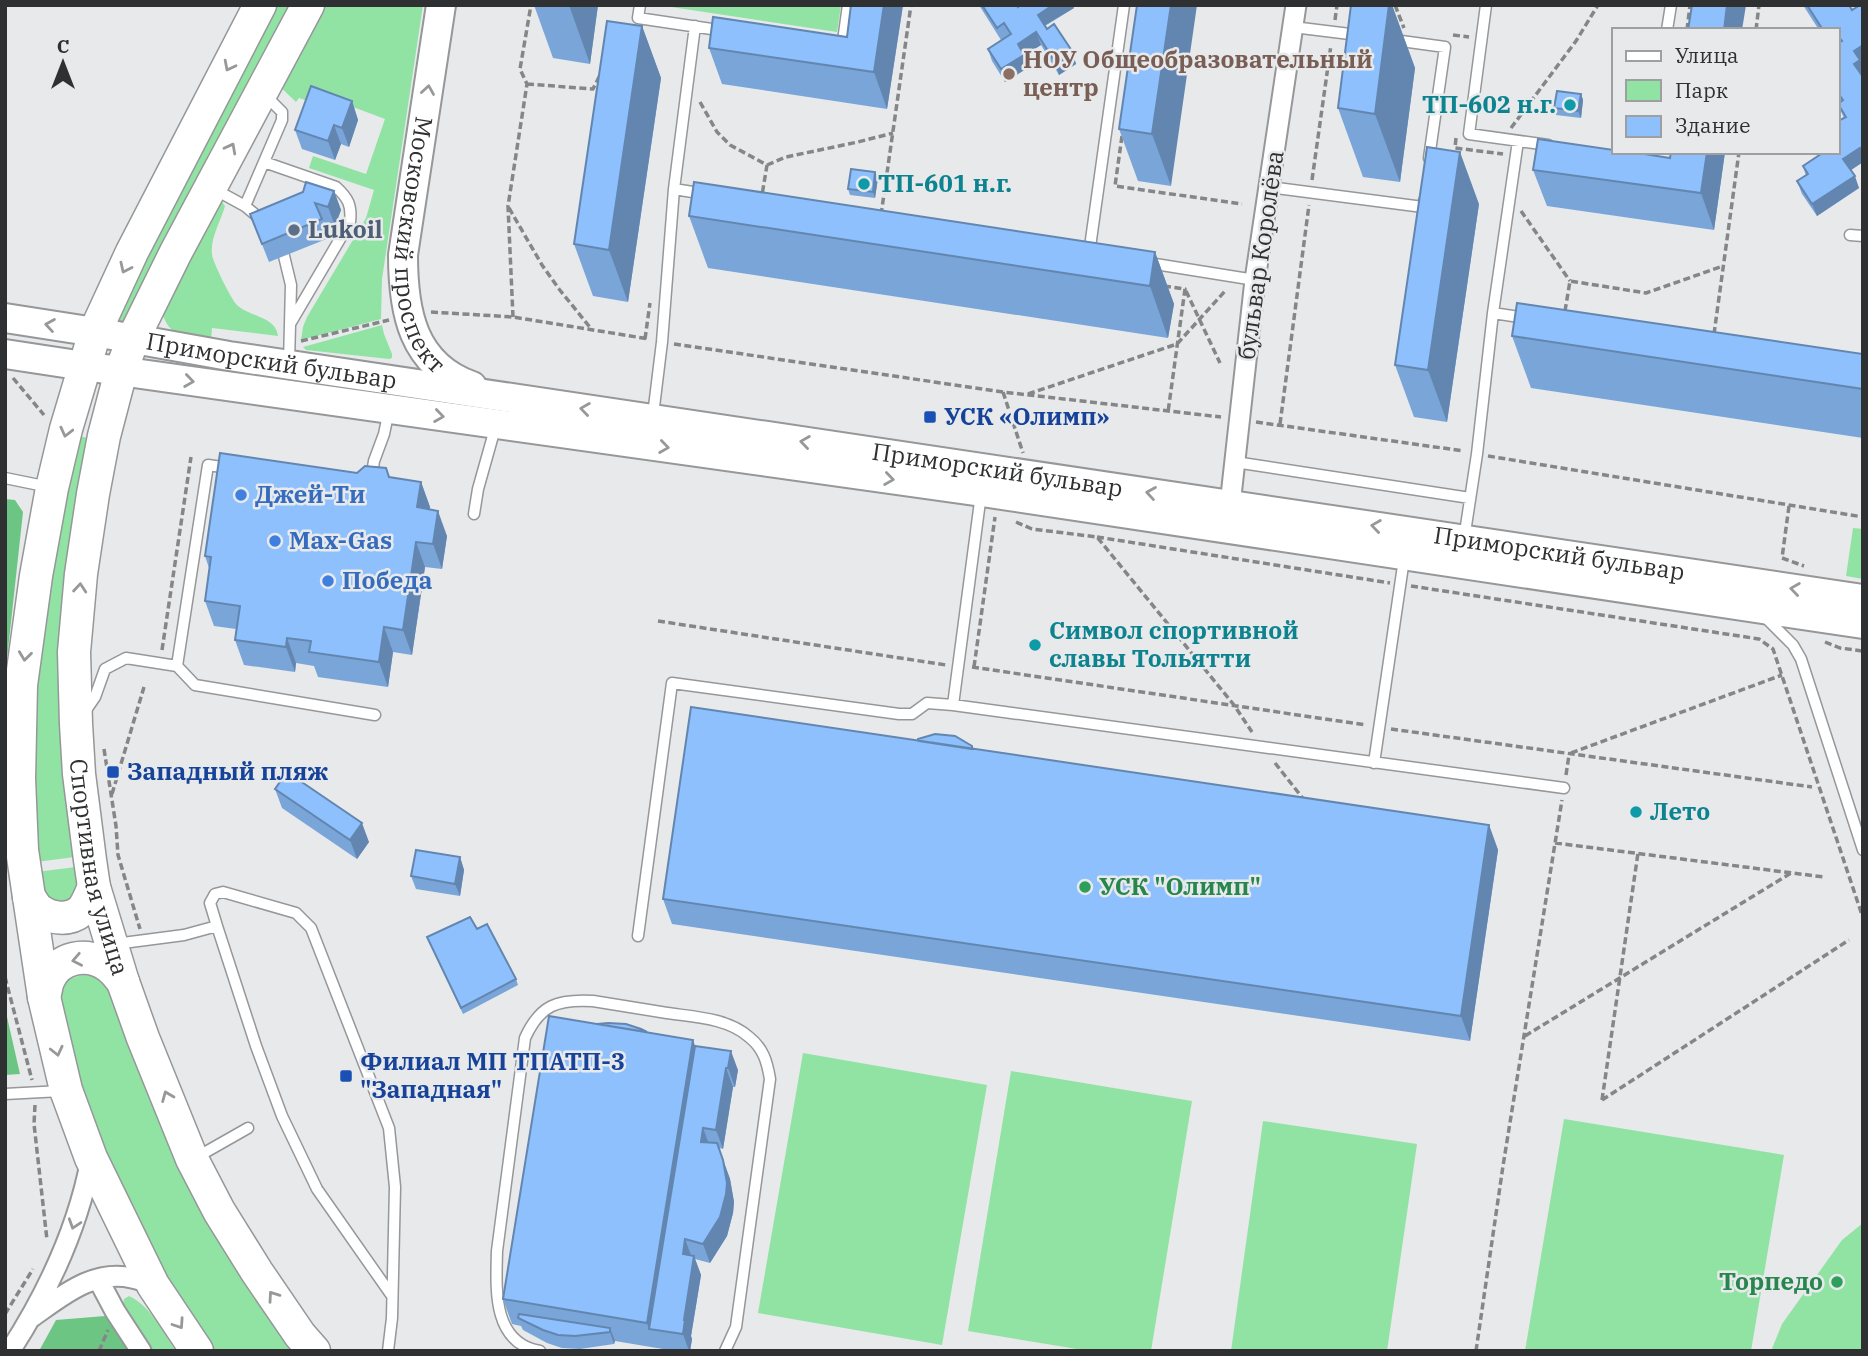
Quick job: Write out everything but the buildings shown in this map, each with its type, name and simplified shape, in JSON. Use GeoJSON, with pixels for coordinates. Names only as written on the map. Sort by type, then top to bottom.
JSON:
{"type":"FeatureCollection","features":[{"type":"Feature","properties":{"kind":"main road"},"geometry":{"type":"LineString","coordinates":[[197,1351],[153,1286],[91,1158],[66,1090],[44,998],[12,778],[36,576],[52,488],[84,366],[95,332],[132,252],[260,5]]}},
{"type":"Feature","properties":{"kind":"main road"},"geometry":{"type":"LineString","coordinates":[[133,339],[210,187],[308,5]]}},
{"type":"Feature","properties":{"kind":"main road","name":"Московский проспект"},"geometry":{"type":"LineString","coordinates":[[441,5],[403,255],[403,286],[417,341],[433,363],[458,381],[504,397]]}},
{"type":"Feature","properties":{"kind":"main road"},"geometry":{"type":"LineString","coordinates":[[5,318],[95,332]]}},
{"type":"Feature","properties":{"kind":"main road","name":"Приморский бульвар"},"geometry":{"type":"LineString","coordinates":[[95,332],[221,355],[1230,505],[1406,543]]}},
{"type":"Feature","properties":{"kind":"main road","name":"Спортивная улица"},"geometry":{"type":"LineString","coordinates":[[133,339],[121,371],[104,436],[93,494],[81,574],[74,652],[79,774],[94,887],[143,1038],[192,1159],[219,1211],[257,1272],[314,1351]]}},
{"type":"Feature","properties":{"kind":"main road","name":"Приморский бульвар"},"geometry":{"type":"LineString","coordinates":[[9,365],[84,366],[982,492],[1406,543],[1464,539],[1863,599]]}},
{"type":"Feature","properties":{"kind":"main road"},"geometry":{"type":"LineString","coordinates":[[1406,543],[1757,608],[1863,624]]}},
{"type":"Feature","properties":{"kind":"main road"},"geometry":{"type":"LineString","coordinates":[[29,897],[38,909],[51,916],[64,918],[82,910],[94,887]]}},
{"type":"Feature","properties":{"kind":"main road"},"geometry":{"type":"LineString","coordinates":[[44,998],[49,979],[58,968],[79,957],[93,958],[108,965],[123,982]]}},
{"type":"Feature","properties":{"kind":"street","name":"бульвар Королёва"},"geometry":{"type":"LineString","coordinates":[[1230,505],[1255,280],[1296,5]]}},
{"type":"Feature","properties":{"kind":"street"},"geometry":{"type":"LineString","coordinates":[[10,1351],[31,1317],[67,1244],[85,1191],[91,1158]]}},
{"type":"Feature","properties":{"kind":"street"},"geometry":{"type":"LineString","coordinates":[[31,1317],[77,1286],[98,1279],[117,1276],[134,1278],[153,1286]]}},
{"type":"Feature","properties":{"kind":"street"},"geometry":{"type":"LineString","coordinates":[[98,1279],[141,1351]]}},
{"type":"Feature","properties":{"kind":"lane"},"geometry":{"type":"LineString","coordinates":[[640,5],[638,18],[735,32]]}},
{"type":"Feature","properties":{"kind":"lane"},"geometry":{"type":"LineString","coordinates":[[829,46],[842,48],[848,5]]}},
{"type":"Feature","properties":{"kind":"lane"},"geometry":{"type":"LineString","coordinates":[[1076,252],[1095,255],[1124,5]]}},
{"type":"Feature","properties":{"kind":"lane"},"geometry":{"type":"LineString","coordinates":[[1486,5],[1469,134],[1558,146]]}},
{"type":"Feature","properties":{"kind":"lane"},"geometry":{"type":"LineString","coordinates":[[1667,28],[1671,5]]}},
{"type":"Feature","properties":{"kind":"lane"},"geometry":{"type":"LineString","coordinates":[[652,419],[662,342],[674,189],[695,26]]}},
{"type":"Feature","properties":{"kind":"lane"},"geometry":{"type":"LineString","coordinates":[[1293,27],[1370,37]]}},
{"type":"Feature","properties":{"kind":"lane"},"geometry":{"type":"LineString","coordinates":[[1383,39],[1445,47],[1428,167]]}},
{"type":"Feature","properties":{"kind":"lane"},"geometry":{"type":"LineString","coordinates":[[245,206],[282,120],[282,111],[261,91]]}},
{"type":"Feature","properties":{"kind":"lane"},"geometry":{"type":"LineString","coordinates":[[1464,539],[1510,196],[1513,140]]}},
{"type":"Feature","properties":{"kind":"lane"},"geometry":{"type":"LineString","coordinates":[[264,162],[335,187],[345,195],[351,207],[350,222],[290,324]]}},
{"type":"Feature","properties":{"kind":"lane"},"geometry":{"type":"LineString","coordinates":[[210,187],[245,206],[270,227]]}},
{"type":"Feature","properties":{"kind":"lane"},"geometry":{"type":"LineString","coordinates":[[1269,187],[1423,207],[1425,194]]}},
{"type":"Feature","properties":{"kind":"lane"},"geometry":{"type":"LineString","coordinates":[[674,189],[712,195]]}},
{"type":"Feature","properties":{"kind":"lane"},"geometry":{"type":"LineString","coordinates":[[1850,235],[1863,236]]}},
{"type":"Feature","properties":{"kind":"lane"},"geometry":{"type":"LineString","coordinates":[[284,256],[291,285],[289,365]]}},
{"type":"Feature","properties":{"kind":"lane"},"geometry":{"type":"LineString","coordinates":[[1139,262],[1255,280]]}},
{"type":"Feature","properties":{"kind":"lane"},"geometry":{"type":"LineString","coordinates":[[1493,313],[1563,323]]}},
{"type":"Feature","properties":{"kind":"lane"},"geometry":{"type":"LineString","coordinates":[[369,488],[389,409]]}},
{"type":"Feature","properties":{"kind":"lane"},"geometry":{"type":"LineString","coordinates":[[474,514],[478,489],[497,424]]}},
{"type":"Feature","properties":{"kind":"lane"},"geometry":{"type":"LineString","coordinates":[[1235,462],[1470,498]]}},
{"type":"Feature","properties":{"kind":"lane"},"geometry":{"type":"LineString","coordinates":[[177,666],[208,465],[243,470]]}},
{"type":"Feature","properties":{"kind":"lane"},"geometry":{"type":"LineString","coordinates":[[5,478],[52,488]]}},
{"type":"Feature","properties":{"kind":"lane"},"geometry":{"type":"LineString","coordinates":[[357,486],[383,489]]}},
{"type":"Feature","properties":{"kind":"lane"},"geometry":{"type":"LineString","coordinates":[[953,705],[982,492]]}},
{"type":"Feature","properties":{"kind":"lane"},"geometry":{"type":"LineString","coordinates":[[1374,763],[1406,543]]}},
{"type":"Feature","properties":{"kind":"lane"},"geometry":{"type":"LineString","coordinates":[[1757,608],[1793,645],[1801,659],[1858,827],[1863,850]]}},
{"type":"Feature","properties":{"kind":"lane"},"geometry":{"type":"LineString","coordinates":[[75,724],[94,698],[105,669],[126,658],[177,666],[195,685],[375,715]]}},
{"type":"Feature","properties":{"kind":"lane"},"geometry":{"type":"LineString","coordinates":[[638,936],[672,683],[899,715],[912,714],[927,702],[953,705],[1564,788]]}},
{"type":"Feature","properties":{"kind":"lane"},"geometry":{"type":"LineString","coordinates":[[388,1351],[392,1296],[395,1187],[389,1128],[311,928],[296,913],[223,892],[215,894],[210,903],[256,1046],[282,1116],[317,1189],[392,1296]]}},
{"type":"Feature","properties":{"kind":"lane"},"geometry":{"type":"LineString","coordinates":[[111,944],[184,934],[217,926]]}},
{"type":"Feature","properties":{"kind":"lane"},"geometry":{"type":"LineString","coordinates":[[540,1351],[529,1349],[515,1340],[504,1327],[496,1280],[497,1251],[525,1038],[533,1022],[544,1010],[558,1003],[576,1000],[710,1020],[736,1028],[748,1035],[760,1048],[767,1062],[770,1079],[736,1327],[725,1351]]}},
{"type":"Feature","properties":{"kind":"lane"},"geometry":{"type":"LineString","coordinates":[[5,1094],[66,1090]]}},
{"type":"Feature","properties":{"kind":"lane"},"geometry":{"type":"LineString","coordinates":[[192,1159],[248,1128]]}},
{"type":"Feature","properties":{"kind":"path"},"geometry":{"type":"LineString","coordinates":[[513,317],[508,206],[527,83],[520,69],[531,5]]}},
{"type":"Feature","properties":{"kind":"path"},"geometry":{"type":"LineString","coordinates":[[881,221],[911,5]]}},
{"type":"Feature","properties":{"kind":"path"},"geometry":{"type":"LineString","coordinates":[[1280,424],[1337,5]]}},
{"type":"Feature","properties":{"kind":"path"},"geometry":{"type":"LineString","coordinates":[[1395,5],[1404,29]]}},
{"type":"Feature","properties":{"kind":"path"},"geometry":{"type":"LineString","coordinates":[[1456,136],[1455,148],[1503,155],[1513,140],[1511,126],[1576,41],[1598,5]]}},
{"type":"Feature","properties":{"kind":"path"},"geometry":{"type":"LineString","coordinates":[[1687,28],[1690,5]]}},
{"type":"Feature","properties":{"kind":"path"},"geometry":{"type":"LineString","coordinates":[[1756,28],[1759,5]]}},
{"type":"Feature","properties":{"kind":"path"},"geometry":{"type":"LineString","coordinates":[[1443,34],[1469,37]]}},
{"type":"Feature","properties":{"kind":"path"},"geometry":{"type":"LineString","coordinates":[[527,83],[593,89],[604,68]]}},
{"type":"Feature","properties":{"kind":"path"},"geometry":{"type":"LineString","coordinates":[[688,81],[717,132],[730,145],[767,165]]}},
{"type":"Feature","properties":{"kind":"path"},"geometry":{"type":"LineString","coordinates":[[767,165],[786,157],[893,133]]}},
{"type":"Feature","properties":{"kind":"path"},"geometry":{"type":"LineString","coordinates":[[1122,134],[1115,186],[1242,204]]}},
{"type":"Feature","properties":{"kind":"path"},"geometry":{"type":"LineString","coordinates":[[1712,344],[1739,154]]}},
{"type":"Feature","properties":{"kind":"path"},"geometry":{"type":"LineString","coordinates":[[761,202],[767,165]]}},
{"type":"Feature","properties":{"kind":"path"},"geometry":{"type":"LineString","coordinates":[[1510,196],[1570,281],[1563,323]]}},
{"type":"Feature","properties":{"kind":"path"},"geometry":{"type":"LineString","coordinates":[[508,206],[542,265],[593,331]]}},
{"type":"Feature","properties":{"kind":"path"},"geometry":{"type":"LineString","coordinates":[[1570,281],[1646,293],[1723,266]]}},
{"type":"Feature","properties":{"kind":"path"},"geometry":{"type":"LineString","coordinates":[[1158,285],[1185,289]]}},
{"type":"Feature","properties":{"kind":"path"},"geometry":{"type":"LineString","coordinates":[[1026,394],[1177,344],[1231,285]]}},
{"type":"Feature","properties":{"kind":"path"},"geometry":{"type":"LineString","coordinates":[[1168,412],[1185,289]]}},
{"type":"Feature","properties":{"kind":"path"},"geometry":{"type":"LineString","coordinates":[[1185,289],[1220,363]]}},
{"type":"Feature","properties":{"kind":"path"},"geometry":{"type":"LineString","coordinates":[[645,339],[650,298]]}},
{"type":"Feature","properties":{"kind":"path"},"geometry":{"type":"LineString","coordinates":[[431,312],[513,317],[662,342],[1003,392],[1280,424],[1863,517]]}},
{"type":"Feature","properties":{"kind":"path"},"geometry":{"type":"LineString","coordinates":[[9,365],[46,417]]}},
{"type":"Feature","properties":{"kind":"path"},"geometry":{"type":"LineString","coordinates":[[1003,392],[1024,457]]}},
{"type":"Feature","properties":{"kind":"path"},"geometry":{"type":"LineString","coordinates":[[160,663],[191,457]]}},
{"type":"Feature","properties":{"kind":"path"},"geometry":{"type":"LineString","coordinates":[[1789,506],[1782,558],[1813,570]]}},
{"type":"Feature","properties":{"kind":"path"},"geometry":{"type":"LineString","coordinates":[[974,667],[996,513],[1005,517]]}},
{"type":"Feature","properties":{"kind":"path"},"geometry":{"type":"LineString","coordinates":[[1013,521],[1032,529],[1759,639],[1773,649],[1863,918]]}},
{"type":"Feature","properties":{"kind":"path"},"geometry":{"type":"LineString","coordinates":[[1097,537],[1234,705]]}},
{"type":"Feature","properties":{"kind":"path"},"geometry":{"type":"LineString","coordinates":[[658,621],[1380,727],[1812,787]]}},
{"type":"Feature","properties":{"kind":"path"},"geometry":{"type":"LineString","coordinates":[[1822,641],[1840,648],[1863,651]]}},
{"type":"Feature","properties":{"kind":"path"},"geometry":{"type":"LineString","coordinates":[[1569,754],[1782,675]]}},
{"type":"Feature","properties":{"kind":"path"},"geometry":{"type":"LineString","coordinates":[[112,796],[144,687]]}},
{"type":"Feature","properties":{"kind":"path"},"geometry":{"type":"LineString","coordinates":[[1476,1351],[1569,754]]}},
{"type":"Feature","properties":{"kind":"path"},"geometry":{"type":"LineString","coordinates":[[1555,843],[1824,877]]}},
{"type":"Feature","properties":{"kind":"path"},"geometry":{"type":"LineString","coordinates":[[1638,853],[1602,1100],[1849,940]]}},
{"type":"Feature","properties":{"kind":"path"},"geometry":{"type":"LineString","coordinates":[[1525,1036],[1791,873]]}},
{"type":"Feature","properties":{"kind":"path"},"geometry":{"type":"LineString","coordinates":[[44,1248],[47,1240]]}},
{"type":"Feature","properties":{"kind":"path"},"geometry":{"type":"LineString","coordinates":[[5,1314],[35,1266]]}},
{"type":"Feature","properties":{"kind":"green space"},"geometry":{"type":"Polygon","coordinates":[[[275,5],[295,5],[126,324],[117,323],[116,315],[275,5]]]}},
{"type":"Feature","properties":{"kind":"green space"},"geometry":{"type":"Polygon","coordinates":[[[314,5],[423,5],[382,279],[381,319],[301,340],[307,317],[366,218],[374,190],[309,168],[313,156],[366,174],[385,119],[353,107],[349,115],[299,98],[296,102],[274,81],[314,5]]]}},
{"type":"Feature","properties":{"kind":"green space"},"geometry":{"type":"Polygon","coordinates":[[[658,5],[841,5],[837,32],[658,5]]]}},
{"type":"Feature","properties":{"kind":"green space"},"geometry":{"type":"Polygon","coordinates":[[[220,199],[225,206],[213,242],[215,264],[236,304],[272,324],[278,336],[212,328],[211,341],[186,337],[169,326],[161,310],[220,199]]]}},
{"type":"Feature","properties":{"kind":"green space"},"geometry":{"type":"Polygon","coordinates":[[[382,325],[392,354],[389,359],[306,350],[303,347],[382,325]]]}},
{"type":"Feature","properties":{"kind":"green space"},"geometry":{"type":"Polygon","coordinates":[[[74,435],[93,439],[75,857],[36,862],[32,695],[74,435]]]}},
{"type":"Feature","properties":{"kind":"green space"},"geometry":{"type":"Polygon","coordinates":[[[5,499],[15,500],[23,512],[5,677],[5,499]]]}},
{"type":"Feature","properties":{"kind":"green space"},"geometry":{"type":"Polygon","coordinates":[[[1853,528],[1863,529],[1863,579],[1846,576],[1853,528]]]}},
{"type":"Feature","properties":{"kind":"green space"},"geometry":{"type":"Polygon","coordinates":[[[76,867],[79,887],[72,904],[45,903],[36,872],[76,867]]]}},
{"type":"Feature","properties":{"kind":"green space"},"geometry":{"type":"Polygon","coordinates":[[[83,975],[97,976],[110,985],[295,1351],[214,1351],[170,1286],[131,1216],[79,1095],[57,993],[68,979],[83,975]]]}},
{"type":"Feature","properties":{"kind":"green space"},"geometry":{"type":"Polygon","coordinates":[[[5,1008],[20,1074],[5,1075],[5,1008]]]}},
{"type":"Feature","properties":{"kind":"green space"},"geometry":{"type":"Polygon","coordinates":[[[803,1053],[987,1085],[942,1345],[758,1313],[803,1053]]]}},
{"type":"Feature","properties":{"kind":"green space"},"geometry":{"type":"Polygon","coordinates":[[[1011,1071],[1192,1101],[1151,1351],[1089,1351],[968,1331],[1011,1071]]]}},
{"type":"Feature","properties":{"kind":"green space"},"geometry":{"type":"Polygon","coordinates":[[[1564,1119],[1784,1155],[1751,1351],[1525,1351],[1564,1119]]]}},
{"type":"Feature","properties":{"kind":"green space"},"geometry":{"type":"Polygon","coordinates":[[[1263,1121],[1417,1144],[1387,1351],[1231,1351],[1263,1121]]]}},
{"type":"Feature","properties":{"kind":"green space","name":"Торпедо"},"geometry":{"type":"Polygon","coordinates":[[[1863,1223],[1863,1351],[1771,1351],[1782,1324],[1842,1240],[1863,1223]]]}},
{"type":"Feature","properties":{"kind":"green space"},"geometry":{"type":"Polygon","coordinates":[[[129,1296],[150,1313],[176,1351],[149,1351],[123,1305],[124,1299],[129,1296]]]}},
{"type":"Feature","properties":{"kind":"green space"},"geometry":{"type":"Polygon","coordinates":[[[105,1316],[130,1351],[39,1351],[56,1320],[105,1316]]]}},
{"type":"Feature","properties":{"kind":"place","name":"НОУ Общеобразовательный центр"},"geometry":{"type":"Point","coordinates":[1009,74]}},
{"type":"Feature","properties":{"kind":"place","name":"ТП-602 н.г."},"geometry":{"type":"Point","coordinates":[1570,105]}},
{"type":"Feature","properties":{"kind":"place","name":"ТП-601 н.г."},"geometry":{"type":"Point","coordinates":[864,184]}},
{"type":"Feature","properties":{"kind":"place","name":"Lukoil"},"geometry":{"type":"Point","coordinates":[294,230]}},
{"type":"Feature","properties":{"kind":"place","name":"УСК «Олимп»"},"geometry":{"type":"Point","coordinates":[930,417]}},
{"type":"Feature","properties":{"kind":"place","name":"Джей-Ти"},"geometry":{"type":"Point","coordinates":[241,495]}},
{"type":"Feature","properties":{"kind":"place","name":"Max-Gas"},"geometry":{"type":"Point","coordinates":[275,541]}},
{"type":"Feature","properties":{"kind":"place","name":"Победа"},"geometry":{"type":"Point","coordinates":[328,581]}},
{"type":"Feature","properties":{"kind":"place","name":"Символ спортивной славы Тольятти"},"geometry":{"type":"Point","coordinates":[1035,645]}},
{"type":"Feature","properties":{"kind":"place","name":"Западный пляж"},"geometry":{"type":"Point","coordinates":[113,772]}},
{"type":"Feature","properties":{"kind":"place","name":"Лето"},"geometry":{"type":"Point","coordinates":[1636,812]}},
{"type":"Feature","properties":{"kind":"place","name":"УСК \"Олимп\""},"geometry":{"type":"Point","coordinates":[1085,887]}},
{"type":"Feature","properties":{"kind":"place","name":"Филиал МП ТПАТП-3 \"Западная\""},"geometry":{"type":"Point","coordinates":[346,1076]}},
{"type":"Feature","properties":{"kind":"place","name":"Торпедо"},"geometry":{"type":"Point","coordinates":[1837,1282]}}]}
